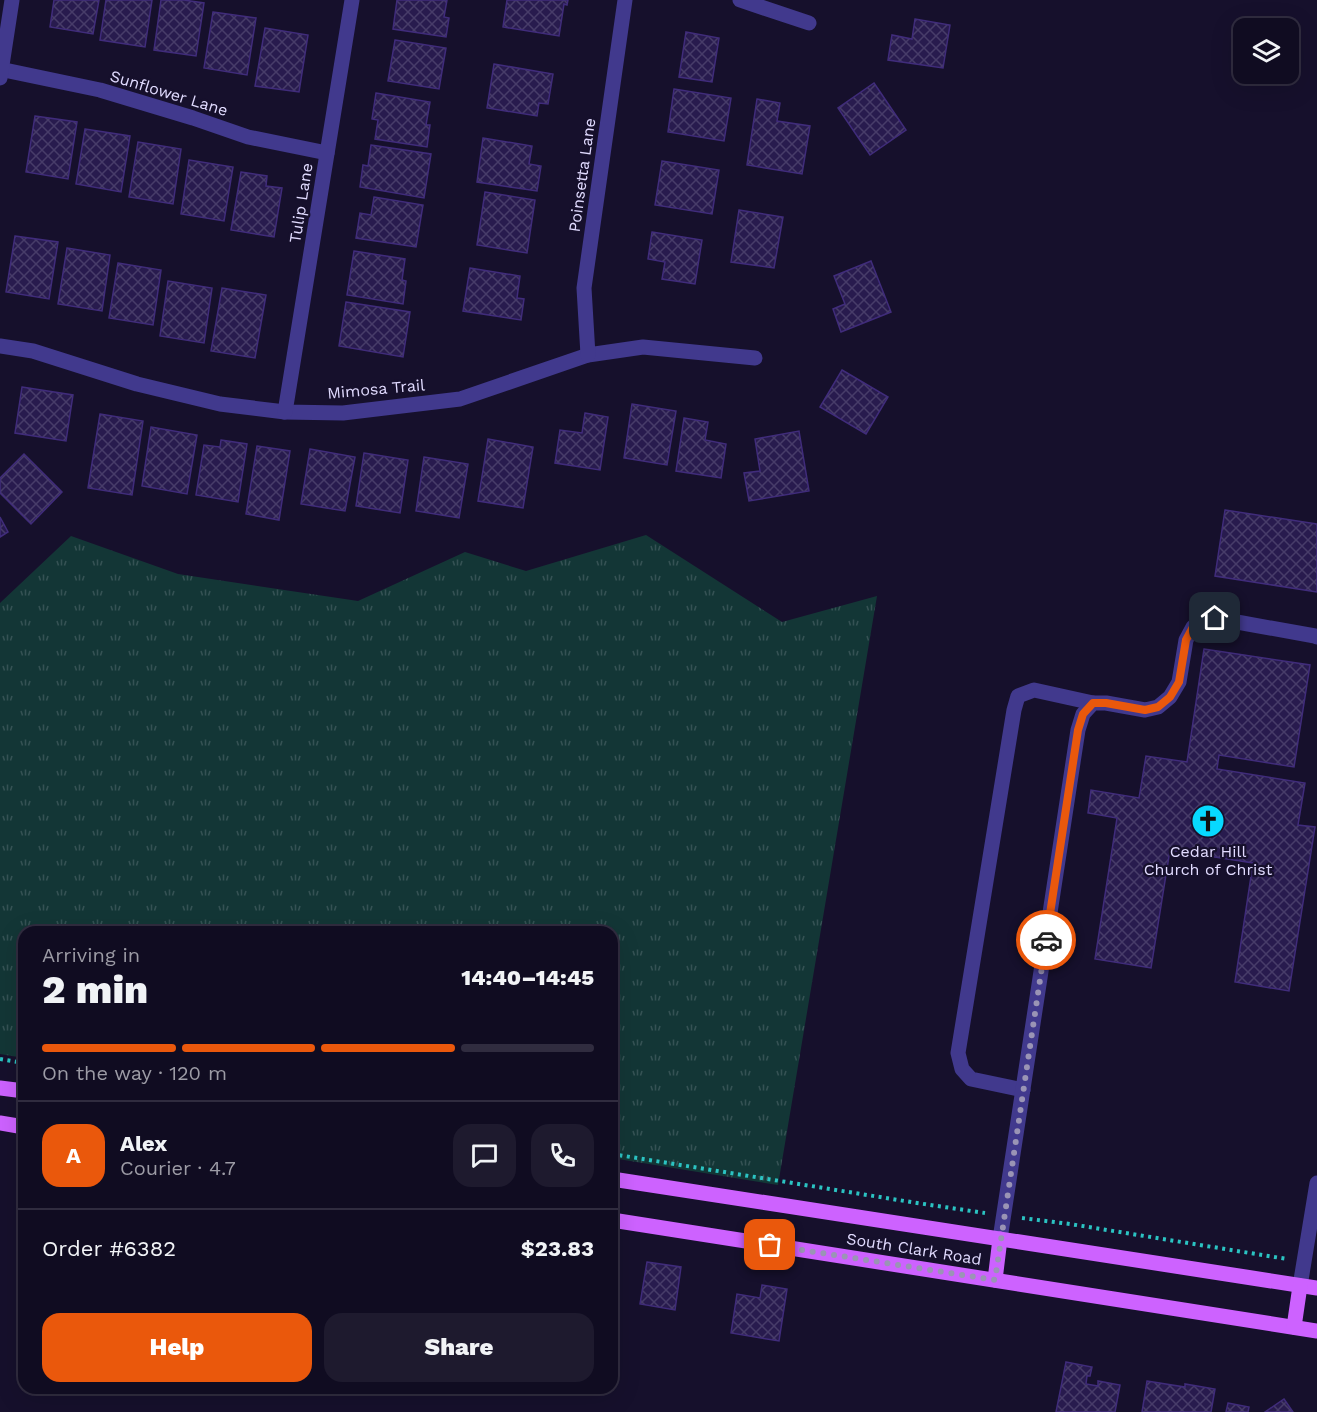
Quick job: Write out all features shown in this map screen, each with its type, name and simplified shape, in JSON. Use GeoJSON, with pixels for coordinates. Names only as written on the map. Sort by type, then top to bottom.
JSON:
{"type":"FeatureCollection","features":[{"type":"Feature","properties":{"kind":"main road"},"geometry":{"type":"LineString","coordinates":[[0,1088],[18,1090]]}},
{"type":"Feature","properties":{"kind":"main road"},"geometry":{"type":"LineString","coordinates":[[0,1124],[18,1126]]}},
{"type":"Feature","properties":{"kind":"main road","name":"South Clark Road"},"geometry":{"type":"LineString","coordinates":[[618,1180],[1317,1288]]}},
{"type":"Feature","properties":{"kind":"main road","name":"South Clark Road"},"geometry":{"type":"LineString","coordinates":[[618,1221],[1317,1331]]}},
{"type":"Feature","properties":{"kind":"main road"},"geometry":{"type":"LineString","coordinates":[[995,1280],[1000,1239]]}},
{"type":"Feature","properties":{"kind":"main road"},"geometry":{"type":"LineString","coordinates":[[1294,1327],[1300,1286]]}},
{"type":"Feature","properties":{"kind":"street"},"geometry":{"type":"LineString","coordinates":[[0,72],[12,0]]}},
{"type":"Feature","properties":{"kind":"street","name":"Tulip Lane"},"geometry":{"type":"LineString","coordinates":[[285,412],[352,0]]}},
{"type":"Feature","properties":{"kind":"street","name":"Poinsetta Lane"},"geometry":{"type":"LineString","coordinates":[[588,355],[584,288],[625,0]]}},
{"type":"Feature","properties":{"kind":"street"},"geometry":{"type":"LineString","coordinates":[[740,0],[810,23]]}},
{"type":"Feature","properties":{"kind":"street","name":"Sunflower Lane"},"geometry":{"type":"LineString","coordinates":[[0,72],[100,90],[248,137],[327,153]]}},
{"type":"Feature","properties":{"kind":"street","name":"Mimosa Trail"},"geometry":{"type":"LineString","coordinates":[[0,346],[33,351],[138,384],[220,404],[285,412],[343,413],[460,399],[588,355],[643,347],[755,358]]}},
{"type":"Feature","properties":{"kind":"street"},"geometry":{"type":"LineString","coordinates":[[1023,1090],[972,1079],[962,1069],[958,1053],[1018,696],[1034,690],[1093,703],[1145,710],[1158,707],[1170,697],[1179,682],[1186,640],[1193,627],[1204,620],[1215,618],[1230,620],[1317,637]]}},
{"type":"Feature","properties":{"kind":"street"},"geometry":{"type":"LineString","coordinates":[[1000,1239],[1078,730],[1083,714],[1093,703]]}},
{"type":"Feature","properties":{"kind":"street"},"geometry":{"type":"LineString","coordinates":[[1300,1286],[1317,1183]]}},
{"type":"Feature","properties":{"kind":"path"},"geometry":{"type":"LineString","coordinates":[[0,1059],[18,1062]]}},
{"type":"Feature","properties":{"kind":"path"},"geometry":{"type":"LineString","coordinates":[[618,1155],[1304,1262]]}},
{"type":"Feature","properties":{"kind":"green space"},"geometry":{"type":"Polygon","coordinates":[[[646,535],[782,622],[877,596],[778,1185],[618,1159],[618,926],[18,926],[18,1057],[0,1054],[0,603],[71,536],[178,574],[358,601],[465,552],[526,571],[646,535]]]}},
{"type":"Feature","properties":{"kind":"building"},"geometry":{"type":"Polygon","coordinates":[[[54,0],[99,0],[93,34],[50,27],[54,0]]]}},
{"type":"Feature","properties":{"kind":"building"},"geometry":{"type":"Polygon","coordinates":[[[106,0],[152,0],[145,47],[100,40],[106,0]]]}},
{"type":"Feature","properties":{"kind":"building"},"geometry":{"type":"Polygon","coordinates":[[[161,0],[204,3],[196,56],[154,50],[161,0]]]}},
{"type":"Feature","properties":{"kind":"building"},"geometry":{"type":"Polygon","coordinates":[[[397,0],[447,0],[444,17],[449,18],[446,37],[393,29],[397,0]]]}},
{"type":"Feature","properties":{"kind":"building"},"geometry":{"type":"Polygon","coordinates":[[[507,0],[568,0],[567,5],[564,4],[559,36],[503,27],[507,0]]]}},
{"type":"Feature","properties":{"kind":"building"},"geometry":{"type":"Polygon","coordinates":[[[213,12],[256,18],[247,75],[204,68],[213,12]]]}},
{"type":"Feature","properties":{"kind":"building"},"geometry":{"type":"Polygon","coordinates":[[[915,19],[950,25],[943,68],[888,60],[892,35],[912,39],[915,19]]]}},
{"type":"Feature","properties":{"kind":"building"},"geometry":{"type":"Polygon","coordinates":[[[265,28],[308,35],[299,92],[255,86],[265,28]]]}},
{"type":"Feature","properties":{"kind":"building"},"geometry":{"type":"Polygon","coordinates":[[[686,32],[719,38],[712,82],[679,77],[686,32]]]}},
{"type":"Feature","properties":{"kind":"building"},"geometry":{"type":"Polygon","coordinates":[[[395,40],[446,48],[439,89],[388,81],[395,40]]]}},
{"type":"Feature","properties":{"kind":"building"},"geometry":{"type":"Polygon","coordinates":[[[494,64],[553,74],[548,104],[539,103],[537,116],[487,108],[494,64]]]}},
{"type":"Feature","properties":{"kind":"building"},"geometry":{"type":"Polygon","coordinates":[[[874,83],[906,130],[870,155],[838,108],[874,83]]]}},
{"type":"Feature","properties":{"kind":"building"},"geometry":{"type":"Polygon","coordinates":[[[674,89],[731,98],[724,141],[668,132],[674,89]]]}},
{"type":"Feature","properties":{"kind":"building"},"geometry":{"type":"Polygon","coordinates":[[[376,93],[430,102],[426,125],[430,125],[427,147],[375,139],[378,120],[372,119],[376,93]]]}},
{"type":"Feature","properties":{"kind":"building"},"geometry":{"type":"Polygon","coordinates":[[[757,99],[780,103],[777,121],[810,126],[802,174],[747,165],[757,99]]]}},
{"type":"Feature","properties":{"kind":"building"},"geometry":{"type":"Polygon","coordinates":[[[35,116],[77,122],[68,179],[26,172],[35,116]]]}},
{"type":"Feature","properties":{"kind":"building"},"geometry":{"type":"Polygon","coordinates":[[[85,129],[130,136],[121,192],[76,184],[85,129]]]}},
{"type":"Feature","properties":{"kind":"building"},"geometry":{"type":"Polygon","coordinates":[[[483,138],[532,146],[529,164],[541,166],[537,191],[477,182],[483,138]]]}},
{"type":"Feature","properties":{"kind":"building"},"geometry":{"type":"Polygon","coordinates":[[[138,142],[181,149],[173,204],[129,197],[138,142]]]}},
{"type":"Feature","properties":{"kind":"building"},"geometry":{"type":"Polygon","coordinates":[[[371,145],[431,154],[424,198],[360,187],[363,165],[368,166],[371,145]]]}},
{"type":"Feature","properties":{"kind":"building"},"geometry":{"type":"Polygon","coordinates":[[[189,160],[233,167],[224,221],[181,214],[189,160]]]}},
{"type":"Feature","properties":{"kind":"building"},"geometry":{"type":"Polygon","coordinates":[[[662,161],[719,170],[712,214],[655,205],[662,161]]]}},
{"type":"Feature","properties":{"kind":"building"},"geometry":{"type":"Polygon","coordinates":[[[241,172],[267,176],[266,186],[282,188],[274,237],[231,230],[241,172]]]}},
{"type":"Feature","properties":{"kind":"building"},"geometry":{"type":"Polygon","coordinates":[[[485,192],[535,200],[527,253],[477,245],[485,192]]]}},
{"type":"Feature","properties":{"kind":"building"},"geometry":{"type":"Polygon","coordinates":[[[374,197],[423,205],[416,247],[356,238],[360,213],[371,215],[374,197]]]}},
{"type":"Feature","properties":{"kind":"building"},"geometry":{"type":"Polygon","coordinates":[[[739,210],[783,217],[774,268],[731,262],[739,210]]]}},
{"type":"Feature","properties":{"kind":"building"},"geometry":{"type":"Polygon","coordinates":[[[652,232],[702,240],[695,284],[662,279],[665,262],[648,259],[652,232]]]}},
{"type":"Feature","properties":{"kind":"building"},"geometry":{"type":"Polygon","coordinates":[[[15,236],[58,242],[49,299],[6,292],[15,236]]]}},
{"type":"Feature","properties":{"kind":"building"},"geometry":{"type":"Polygon","coordinates":[[[67,248],[110,255],[102,311],[58,304],[67,248]]]}},
{"type":"Feature","properties":{"kind":"building"},"geometry":{"type":"Polygon","coordinates":[[[354,251],[405,259],[402,280],[406,281],[403,304],[347,295],[354,251]]]}},
{"type":"Feature","properties":{"kind":"building"},"geometry":{"type":"Polygon","coordinates":[[[871,261],[891,312],[841,332],[833,309],[845,304],[834,276],[871,261]]]}},
{"type":"Feature","properties":{"kind":"building"},"geometry":{"type":"Polygon","coordinates":[[[118,263],[161,270],[153,325],[109,318],[118,263]]]}},
{"type":"Feature","properties":{"kind":"building"},"geometry":{"type":"Polygon","coordinates":[[[470,268],[520,276],[517,298],[524,299],[521,320],[463,311],[470,268]]]}},
{"type":"Feature","properties":{"kind":"building"},"geometry":{"type":"Polygon","coordinates":[[[168,281],[212,288],[204,343],[160,336],[168,281]]]}},
{"type":"Feature","properties":{"kind":"building"},"geometry":{"type":"Polygon","coordinates":[[[222,288],[266,295],[255,358],[211,351],[222,288]]]}},
{"type":"Feature","properties":{"kind":"building"},"geometry":{"type":"Polygon","coordinates":[[[346,302],[410,312],[403,357],[339,346],[346,302]]]}},
{"type":"Feature","properties":{"kind":"building"},"geometry":{"type":"Polygon","coordinates":[[[842,370],[888,397],[866,434],[820,407],[842,370]]]}},
{"type":"Feature","properties":{"kind":"building"},"geometry":{"type":"Polygon","coordinates":[[[22,387],[73,395],[66,441],[15,433],[22,387]]]}},
{"type":"Feature","properties":{"kind":"building"},"geometry":{"type":"Polygon","coordinates":[[[632,404],[676,411],[667,465],[624,458],[632,404]]]}},
{"type":"Feature","properties":{"kind":"building"},"geometry":{"type":"Polygon","coordinates":[[[585,413],[608,417],[600,470],[555,463],[560,430],[582,433],[585,413]]]}},
{"type":"Feature","properties":{"kind":"building"},"geometry":{"type":"Polygon","coordinates":[[[100,414],[143,421],[132,495],[88,488],[100,414]]]}},
{"type":"Feature","properties":{"kind":"building"},"geometry":{"type":"Polygon","coordinates":[[[684,418],[708,422],[705,440],[726,444],[721,478],[676,471],[684,418]]]}},
{"type":"Feature","properties":{"kind":"building"},"geometry":{"type":"Polygon","coordinates":[[[151,427],[197,435],[187,494],[142,486],[151,427]]]}},
{"type":"Feature","properties":{"kind":"building"},"geometry":{"type":"Polygon","coordinates":[[[799,431],[809,491],[749,501],[744,473],[760,471],[755,439],[799,431]]]}},
{"type":"Feature","properties":{"kind":"building"},"geometry":{"type":"Polygon","coordinates":[[[488,439],[533,447],[523,508],[478,501],[488,439]]]}},
{"type":"Feature","properties":{"kind":"building"},"geometry":{"type":"Polygon","coordinates":[[[221,440],[247,444],[238,502],[196,495],[204,445],[220,447],[221,440]]]}},
{"type":"Feature","properties":{"kind":"building"},"geometry":{"type":"Polygon","coordinates":[[[257,446],[290,451],[279,520],[246,514],[257,446]]]}},
{"type":"Feature","properties":{"kind":"building"},"geometry":{"type":"Polygon","coordinates":[[[310,449],[355,457],[345,511],[301,504],[310,449]]]}},
{"type":"Feature","properties":{"kind":"building"},"geometry":{"type":"Polygon","coordinates":[[[364,453],[408,460],[400,513],[356,506],[364,453]]]}},
{"type":"Feature","properties":{"kind":"building"},"geometry":{"type":"Polygon","coordinates":[[[24,454],[62,492],[31,524],[0,493],[0,478],[24,454]]]}},
{"type":"Feature","properties":{"kind":"building"},"geometry":{"type":"Polygon","coordinates":[[[424,457],[468,464],[459,518],[416,511],[424,457]]]}},
{"type":"Feature","properties":{"kind":"building"},"geometry":{"type":"Polygon","coordinates":[[[1225,510],[1317,524],[1317,592],[1215,576],[1225,510]]]}},
{"type":"Feature","properties":{"kind":"building"},"geometry":{"type":"Polygon","coordinates":[[[0,517],[8,532],[0,537],[0,517]]]}},
{"type":"Feature","properties":{"kind":"building","name":"Cedar Hill Church of Christ"},"geometry":{"type":"Polygon","coordinates":[[[1204,649],[1310,665],[1294,767],[1219,755],[1217,769],[1305,783],[1298,825],[1315,827],[1289,991],[1235,982],[1253,863],[1170,850],[1151,968],[1095,959],[1117,818],[1088,813],[1091,790],[1139,798],[1146,756],[1187,762],[1204,649]]]}},
{"type":"Feature","properties":{"kind":"building"},"geometry":{"type":"Polygon","coordinates":[[[647,1262],[681,1267],[675,1310],[640,1304],[647,1262]]]}},
{"type":"Feature","properties":{"kind":"building"},"geometry":{"type":"Polygon","coordinates":[[[762,1285],[787,1289],[779,1341],[731,1333],[737,1294],[760,1298],[762,1285]]]}},
{"type":"Feature","properties":{"kind":"building"},"geometry":{"type":"Polygon","coordinates":[[[1066,1362],[1092,1367],[1086,1384],[1098,1386],[1098,1381],[1120,1385],[1115,1412],[1056,1412],[1066,1362]]]}},
{"type":"Feature","properties":{"kind":"building"},"geometry":{"type":"Polygon","coordinates":[[[1147,1381],[1215,1389],[1211,1412],[1142,1412],[1147,1381]]]}},
{"type":"Feature","properties":{"kind":"building"},"geometry":{"type":"Polygon","coordinates":[[[1284,1399],[1293,1412],[1265,1412],[1284,1399]]]}},
{"type":"Feature","properties":{"kind":"building"},"geometry":{"type":"Polygon","coordinates":[[[1228,1403],[1249,1407],[1248,1412],[1226,1412],[1228,1403]]]}},
{"type":"Feature","properties":{"kind":"way so far"},"geometry":{"type":"LineString","coordinates":[[770,1245],[995,1280],[1046,940]]}},
{"type":"Feature","properties":{"kind":"place","name":"Cedar Hill Church of Christ"},"geometry":{"type":"Point","coordinates":[1208,821]}},
{"type":"Feature","properties":{"kind":"route"},"geometry":{"type":"LineString","coordinates":[[1046,940],[1078,730],[1083,714],[1093,703],[1145,710],[1158,707],[1170,697],[1179,682],[1186,640],[1193,627],[1204,620],[1215,618]]}}]}
